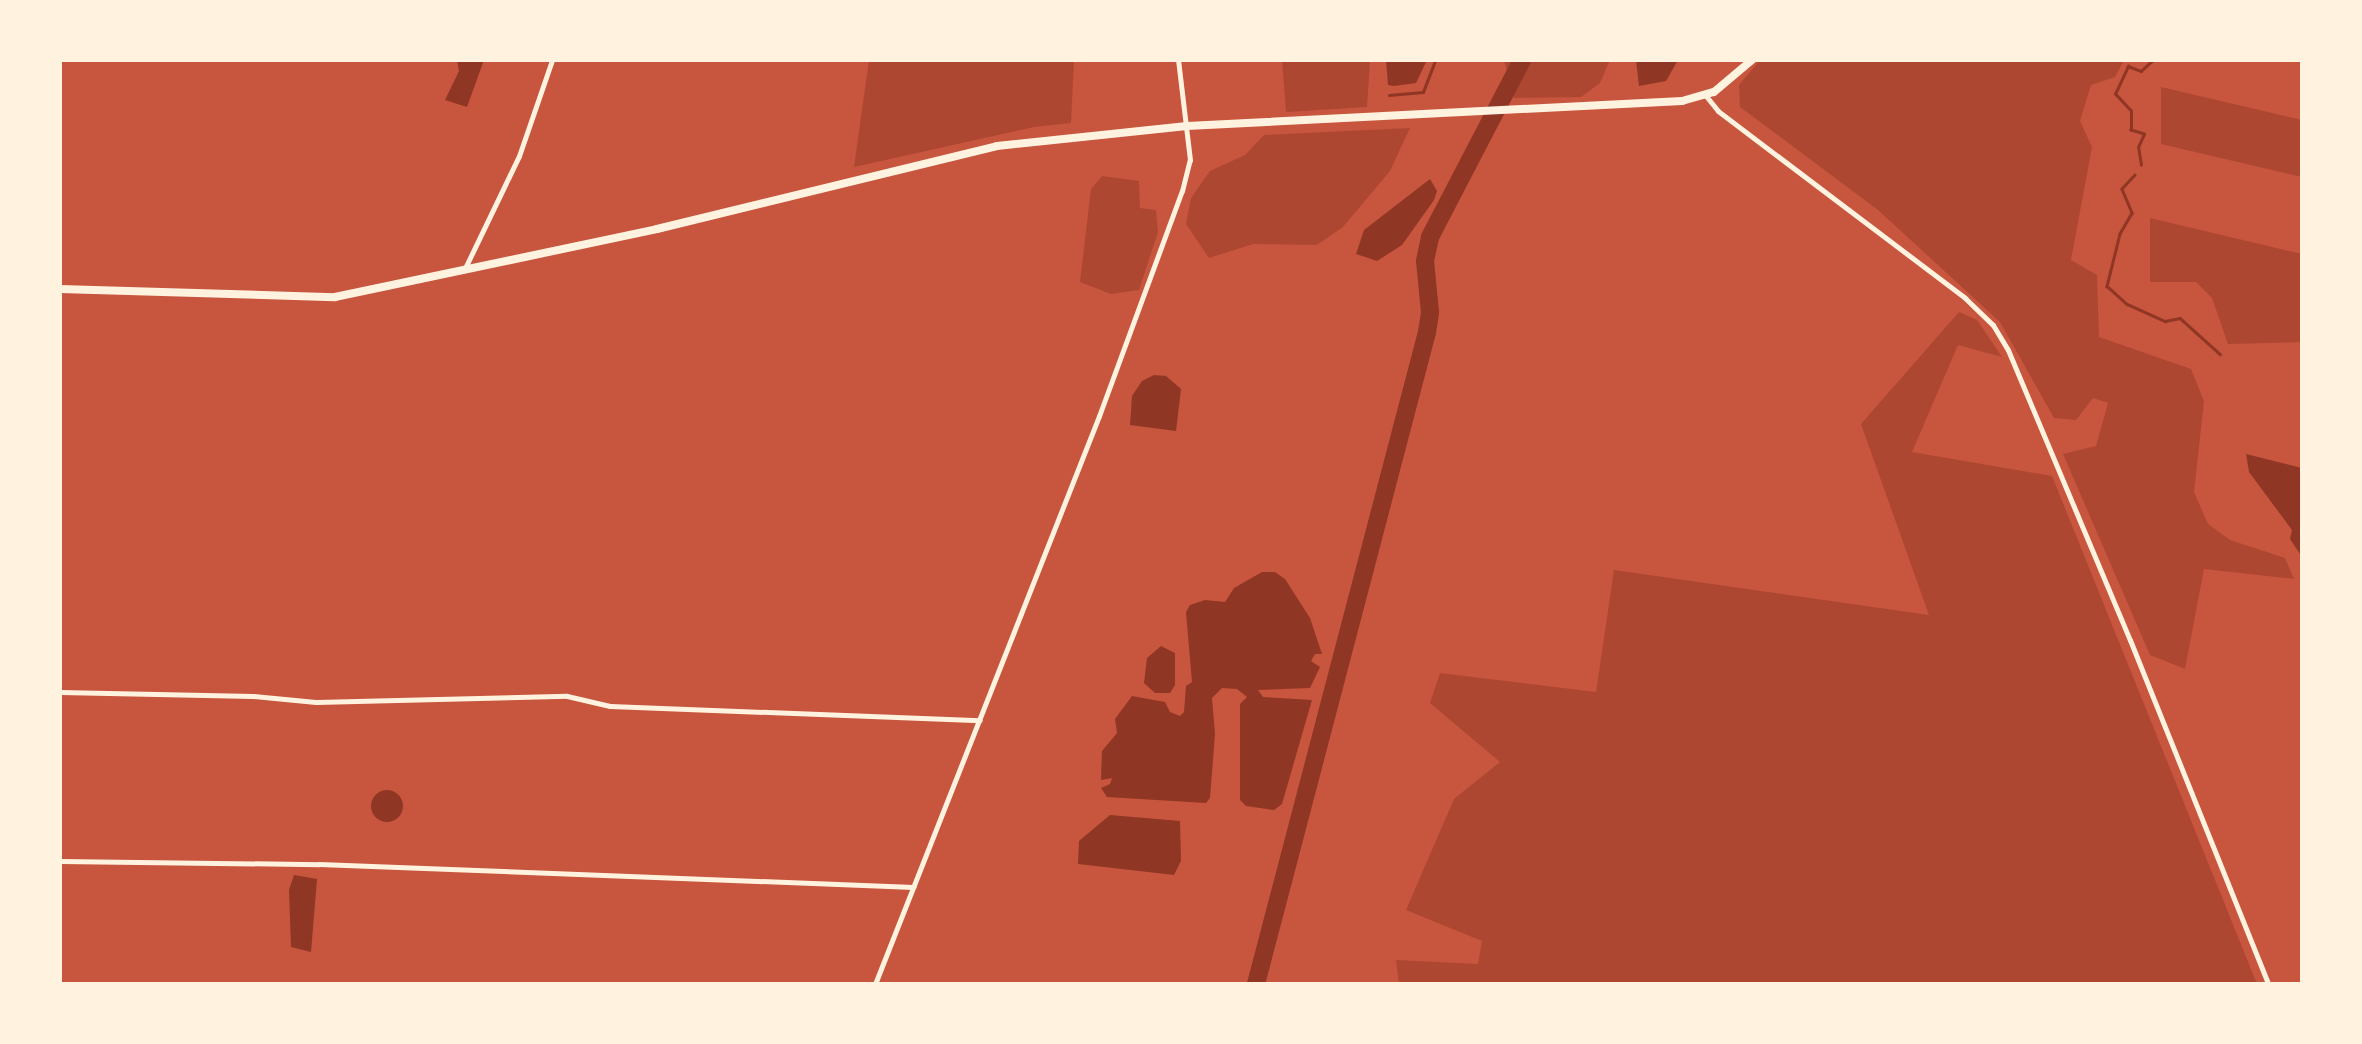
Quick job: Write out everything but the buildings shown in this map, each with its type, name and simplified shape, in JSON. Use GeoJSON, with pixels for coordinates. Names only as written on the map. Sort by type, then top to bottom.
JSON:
{"type":"FeatureCollection","features":[{"type":"Feature","properties":{"kind":"street"},"geometry":{"type":"LineString","coordinates":[[466,266],[519,156],[552,60]]}},
{"type":"Feature","properties":{"kind":"street"},"geometry":{"type":"LineString","coordinates":[[875,984],[1182,192],[1190,160],[1178,60]]}},
{"type":"Feature","properties":{"kind":"street"},"geometry":{"type":"LineString","coordinates":[[60,289],[326,298],[668,226],[957,154],[1073,135],[1187,126],[1664,102],[1706,96],[1752,60]]}},
{"type":"Feature","properties":{"kind":"street"},"geometry":{"type":"LineString","coordinates":[[1706,96],[1718,111],[1965,298],[1993,325],[2008,350],[2130,640],[2268,984]]}},
{"type":"Feature","properties":{"kind":"street"},"geometry":{"type":"LineString","coordinates":[[60,692],[253,696],[316,702],[567,696],[610,706],[980,720]]}},
{"type":"Feature","properties":{"kind":"street"},"geometry":{"type":"LineString","coordinates":[[60,861],[318,864],[914,887]]}},
{"type":"Feature","properties":{"kind":"shaded area"},"geometry":{"type":"Polygon","coordinates":[[[457,60],[484,60],[467,107],[445,100],[459,71],[457,60]]]}},
{"type":"Feature","properties":{"kind":"shaded area"},"geometry":{"type":"Polygon","coordinates":[[[869,60],[1074,60],[1071,123],[1034,127],[854,167],[869,60]]]}},
{"type":"Feature","properties":{"kind":"shaded area"},"geometry":{"type":"Polygon","coordinates":[[[1282,60],[1370,60],[1367,107],[1286,112],[1282,60]]]}},
{"type":"Feature","properties":{"kind":"shaded area"},"geometry":{"type":"Polygon","coordinates":[[[1386,60],[1427,60],[1416,83],[1394,86],[1388,85],[1386,60]]]}},
{"type":"Feature","properties":{"kind":"shaded area"},"geometry":{"type":"Polygon","coordinates":[[[1504,60],[1610,60],[1600,83],[1581,97],[1514,98],[1504,60]]]}},
{"type":"Feature","properties":{"kind":"shaded area"},"geometry":{"type":"Polygon","coordinates":[[[1636,60],[1678,60],[1666,81],[1639,86],[1636,60]]]}},
{"type":"Feature","properties":{"kind":"shaded area"},"geometry":{"type":"Polygon","coordinates":[[[1760,60],[2124,60],[2115,77],[2091,85],[2080,121],[2092,147],[2071,260],[2097,275],[2099,337],[2191,369],[2204,401],[2194,492],[2208,524],[2230,540],[2285,558],[2294,579],[2204,569],[2185,669],[2150,655],[2063,454],[2096,446],[2108,403],[2093,398],[2076,420],[2054,418],[2000,322],[1878,210],[1740,107],[1739,85],[1760,60]]]}},
{"type":"Feature","properties":{"kind":"shaded area"},"geometry":{"type":"Polygon","coordinates":[[[2161,87],[2302,120],[2302,177],[2161,144],[2161,87]]]}},
{"type":"Feature","properties":{"kind":"shaded area"},"geometry":{"type":"Polygon","coordinates":[[[1410,128],[1390,171],[1343,227],[1317,245],[1253,244],[1209,258],[1186,224],[1191,198],[1210,171],[1245,155],[1264,135],[1410,128]]]}},
{"type":"Feature","properties":{"kind":"shaded area"},"geometry":{"type":"Polygon","coordinates":[[[1102,176],[1139,181],[1140,208],[1156,210],[1158,232],[1139,290],[1111,294],[1080,282],[1091,189],[1102,176]]]}},
{"type":"Feature","properties":{"kind":"shaded area"},"geometry":{"type":"Polygon","coordinates":[[[1430,179],[1437,191],[1434,200],[1402,245],[1377,261],[1356,254],[1364,230],[1430,179]]]}},
{"type":"Feature","properties":{"kind":"shaded area"},"geometry":{"type":"Polygon","coordinates":[[[2150,218],[2302,254],[2302,342],[2228,344],[2212,298],[2196,282],[2150,282],[2150,218]]]}},
{"type":"Feature","properties":{"kind":"shaded area"},"geometry":{"type":"Polygon","coordinates":[[[1959,312],[1977,320],[2002,357],[1958,345],[1912,452],[2052,476],[2257,984],[1399,984],[1396,960],[1478,964],[1482,941],[1406,910],[1454,799],[1500,762],[1430,703],[1440,673],[1596,692],[1614,570],[1929,615],[1861,424],[1959,312]]]}},
{"type":"Feature","properties":{"kind":"shaded area"},"geometry":{"type":"Polygon","coordinates":[[[1154,375],[1166,376],[1181,389],[1176,431],[1130,425],[1132,396],[1142,381],[1154,375]]]}},
{"type":"Feature","properties":{"kind":"shaded area"},"geometry":{"type":"Polygon","coordinates":[[[2246,454],[2302,468],[2302,557],[2290,539],[2292,530],[2249,472],[2246,454]]]}},
{"type":"Feature","properties":{"kind":"shaded area"},"geometry":{"type":"Polygon","coordinates":[[[1262,572],[1275,572],[1285,579],[1310,618],[1322,654],[1315,654],[1311,661],[1320,667],[1310,688],[1258,690],[1263,697],[1312,700],[1282,804],[1274,810],[1246,806],[1240,800],[1240,704],[1247,697],[1237,689],[1222,688],[1212,698],[1215,734],[1210,798],[1206,803],[1107,797],[1101,788],[1110,784],[1112,778],[1101,780],[1102,751],[1117,733],[1115,719],[1132,696],[1165,702],[1170,712],[1180,716],[1184,712],[1186,686],[1192,682],[1186,612],[1190,605],[1205,600],[1225,602],[1234,588],[1262,572]]]}},
{"type":"Feature","properties":{"kind":"shaded area"},"geometry":{"type":"Polygon","coordinates":[[[1161,646],[1175,653],[1175,685],[1170,693],[1155,693],[1144,683],[1147,658],[1161,646]]]}},
{"type":"Feature","properties":{"kind":"shaded area"},"geometry":{"type":"Polygon","coordinates":[[[387,790],[398,795],[403,806],[398,817],[387,822],[376,817],[371,806],[376,795],[387,790]]]}},
{"type":"Feature","properties":{"kind":"shaded area"},"geometry":{"type":"Polygon","coordinates":[[[1110,815],[1180,821],[1181,861],[1174,875],[1078,864],[1079,841],[1110,815]]]}},
{"type":"Feature","properties":{"kind":"shaded area"},"geometry":{"type":"Polygon","coordinates":[[[294,875],[317,879],[311,952],[291,947],[289,890],[294,875]]]}},
{"type":"Feature","properties":{"kind":"waterway"},"geometry":{"type":"LineString","coordinates":[[1389,95],[1423,92],[1435,60]]}},
{"type":"Feature","properties":{"kind":"waterway"},"geometry":{"type":"LineString","coordinates":[[1256,984],[1427,332],[1430,312],[1425,261],[1430,237],[1522,60]]}},
{"type":"Feature","properties":{"kind":"waterway"},"geometry":{"type":"LineString","coordinates":[[2141,165],[2138,147],[2144,134],[2131,130],[2131,111],[2115,94],[2128,66],[2141,71],[2153,60]]}},
{"type":"Feature","properties":{"kind":"waterway"},"geometry":{"type":"LineString","coordinates":[[2135,175],[2122,189],[2132,213],[2120,234],[2107,286],[2127,304],[2165,321],[2180,318],[2220,354]]}}]}
